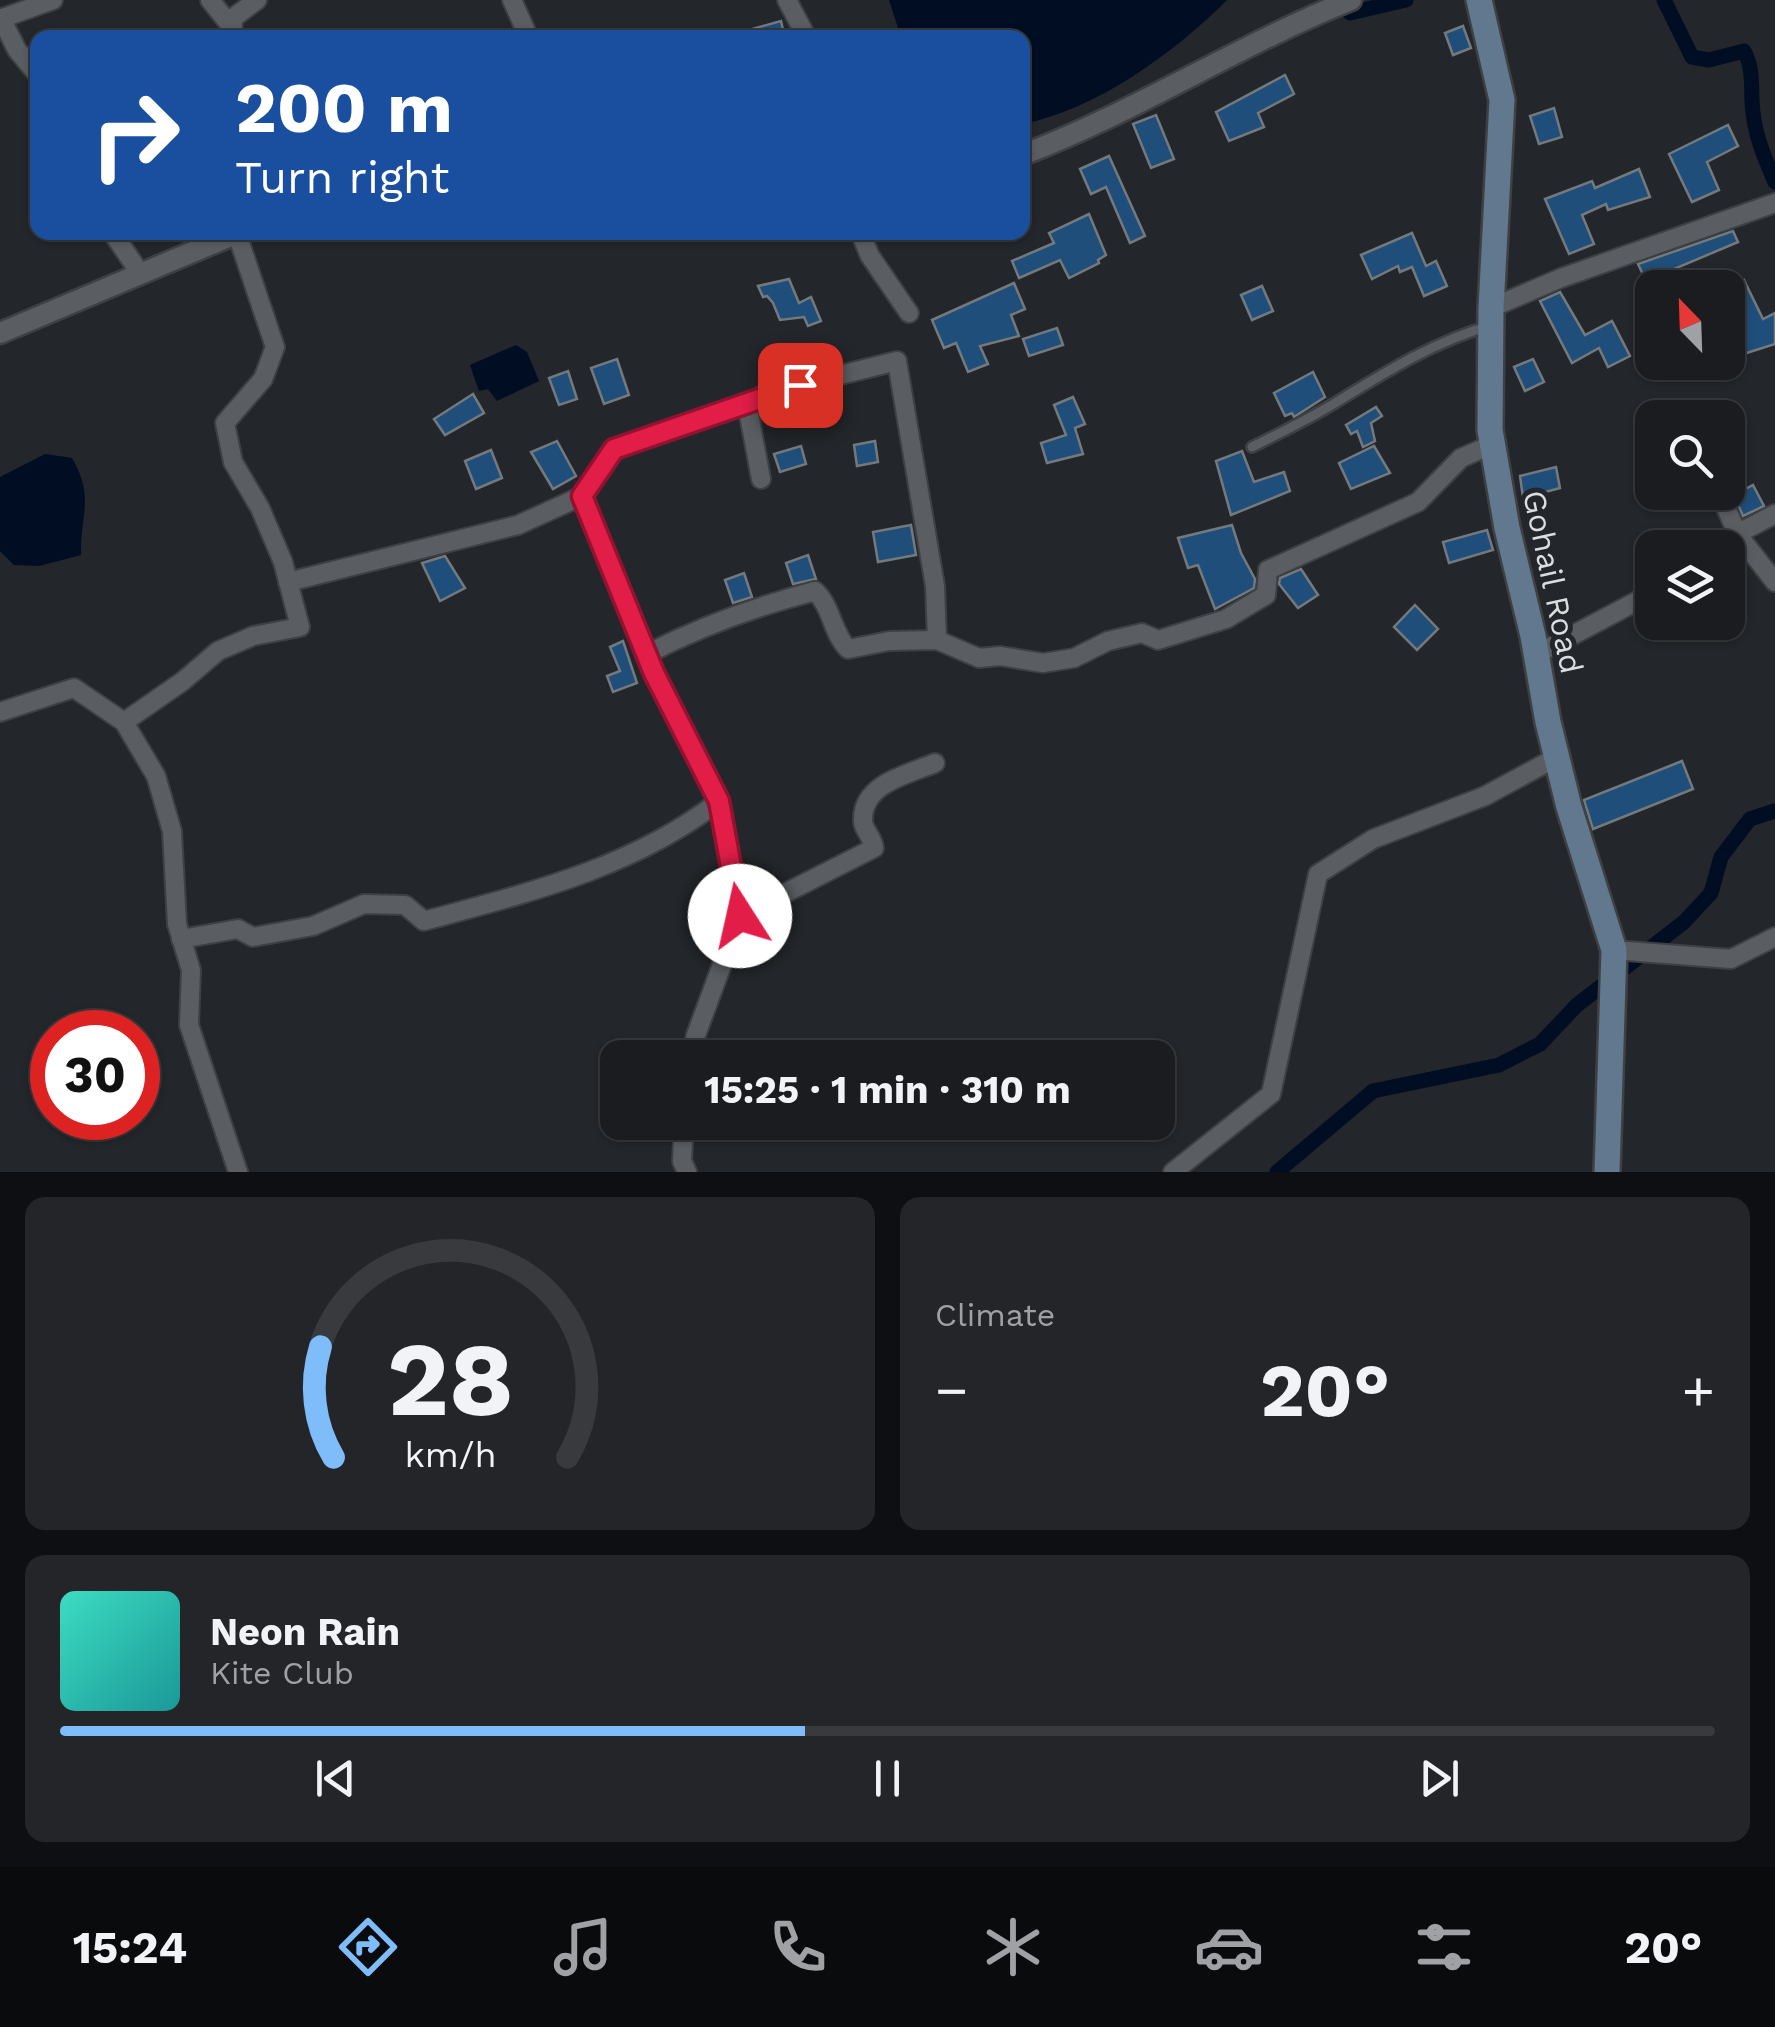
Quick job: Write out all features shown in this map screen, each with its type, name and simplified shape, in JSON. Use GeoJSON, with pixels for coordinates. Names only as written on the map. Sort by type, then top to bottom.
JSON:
{"type":"FeatureCollection","features":[{"type":"Feature","properties":{"kind":"main road","name":"Gohail Road"},"geometry":{"type":"LineString","coordinates":[[1479,0],[1502,100],[1490,317],[1493,444],[1507,528],[1557,757],[1625,961],[1607,1172]]}},
{"type":"Feature","properties":{"kind":"street"},"geometry":{"type":"LineString","coordinates":[[30,65],[0,18],[53,0]]}},
{"type":"Feature","properties":{"kind":"street"},"geometry":{"type":"LineString","coordinates":[[210,0],[230,30]]}},
{"type":"Feature","properties":{"kind":"street"},"geometry":{"type":"LineString","coordinates":[[232,30],[257,0]]}},
{"type":"Feature","properties":{"kind":"street"},"geometry":{"type":"LineString","coordinates":[[512,0],[525,30]]}},
{"type":"Feature","properties":{"kind":"street"},"geometry":{"type":"LineString","coordinates":[[788,0],[804,30]]}},
{"type":"Feature","properties":{"kind":"street"},"geometry":{"type":"LineString","coordinates":[[1030,152],[1296,22],[1351,0]]}},
{"type":"Feature","properties":{"kind":"street"},"geometry":{"type":"LineString","coordinates":[[1490,317],[1596,265],[1775,204]]}},
{"type":"Feature","properties":{"kind":"street"},"geometry":{"type":"LineString","coordinates":[[117,240],[140,273]]}},
{"type":"Feature","properties":{"kind":"street"},"geometry":{"type":"LineString","coordinates":[[0,333],[221,240]]}},
{"type":"Feature","properties":{"kind":"street"},"geometry":{"type":"LineString","coordinates":[[124,722],[183,681],[218,650],[253,636],[300,627],[260,508],[233,462],[225,423],[263,379],[275,347],[240,240]]}},
{"type":"Feature","properties":{"kind":"street"},"geometry":{"type":"LineString","coordinates":[[863,240],[909,313]]}},
{"type":"Feature","properties":{"kind":"street"},"geometry":{"type":"LineString","coordinates":[[288,582],[518,525],[582,496],[614,449],[747,404],[768,393],[897,362],[935,586],[937,640]]}},
{"type":"Feature","properties":{"kind":"street"},"geometry":{"type":"LineString","coordinates":[[747,404],[760,479]]}},
{"type":"Feature","properties":{"kind":"street"},"geometry":{"type":"LineString","coordinates":[[647,654],[698,628],[721,624],[815,591],[824,600],[848,649],[889,641],[937,640],[979,658],[1000,656],[1043,663],[1074,658],[1108,641],[1142,633],[1158,640],[1226,619],[1266,595],[1268,570],[1418,502],[1461,458],[1493,444]]}},
{"type":"Feature","properties":{"kind":"street"},"geometry":{"type":"LineString","coordinates":[[582,496],[647,654],[719,801],[740,916],[695,1040]]}},
{"type":"Feature","properties":{"kind":"street"},"geometry":{"type":"LineString","coordinates":[[1745,531],[1775,514]]}},
{"type":"Feature","properties":{"kind":"street"},"geometry":{"type":"LineString","coordinates":[[1745,544],[1775,582]]}},
{"type":"Feature","properties":{"kind":"street"},"geometry":{"type":"LineString","coordinates":[[1536,654],[1635,603]]}},
{"type":"Feature","properties":{"kind":"street"},"geometry":{"type":"LineString","coordinates":[[0,712],[74,688],[124,722],[156,776],[172,831],[177,924],[190,970],[188,1025],[238,1172]]}},
{"type":"Feature","properties":{"kind":"street"},"geometry":{"type":"LineString","coordinates":[[1173,1172],[1271,1094],[1318,874],[1373,839],[1485,796],[1557,757]]}},
{"type":"Feature","properties":{"kind":"street"},"geometry":{"type":"LineString","coordinates":[[740,916],[874,848],[863,825],[869,798],[884,784],[935,763]]}},
{"type":"Feature","properties":{"kind":"street"},"geometry":{"type":"LineString","coordinates":[[181,939],[238,929],[253,936],[313,926],[364,904],[405,904],[424,921],[569,881],[666,836],[719,801]]}},
{"type":"Feature","properties":{"kind":"street"},"geometry":{"type":"LineString","coordinates":[[1625,961],[1732,959],[1775,936]]}},
{"type":"Feature","properties":{"kind":"street"},"geometry":{"type":"LineString","coordinates":[[683,1140],[682,1162],[687,1172]]}},
{"type":"Feature","properties":{"kind":"lane"},"geometry":{"type":"LineString","coordinates":[[1252,448],[1334,404],[1369,380],[1490,317]]}},
{"type":"Feature","properties":{"kind":"water"},"geometry":{"type":"Polygon","coordinates":[[[889,0],[1227,0],[1183,40],[1133,76],[1079,106],[1030,122],[1030,30],[899,30],[889,0]]]}},
{"type":"Feature","properties":{"kind":"water"},"geometry":{"type":"Polygon","coordinates":[[[516,345],[527,352],[539,381],[497,401],[488,389],[479,391],[470,365],[516,345]]]}},
{"type":"Feature","properties":{"kind":"water"},"geometry":{"type":"Polygon","coordinates":[[[45,454],[72,458],[79,472],[85,495],[81,555],[39,566],[14,565],[0,551],[0,477],[45,454]]]}},
{"type":"Feature","properties":{"kind":"building"},"geometry":{"type":"Polygon","coordinates":[[[781,21],[783,30],[748,30],[781,21]]]}},
{"type":"Feature","properties":{"kind":"building"},"geometry":{"type":"Polygon","coordinates":[[[1463,26],[1471,48],[1453,55],[1445,33],[1463,26]]]}},
{"type":"Feature","properties":{"kind":"building"},"geometry":{"type":"Polygon","coordinates":[[[1285,75],[1294,94],[1258,113],[1264,127],[1229,141],[1216,112],[1285,75]]]}},
{"type":"Feature","properties":{"kind":"building"},"geometry":{"type":"Polygon","coordinates":[[[1554,108],[1562,137],[1539,144],[1530,116],[1554,108]]]}},
{"type":"Feature","properties":{"kind":"building"},"geometry":{"type":"Polygon","coordinates":[[[1156,115],[1174,159],[1151,168],[1133,124],[1156,115]]]}},
{"type":"Feature","properties":{"kind":"building"},"geometry":{"type":"Polygon","coordinates":[[[1728,125],[1738,146],[1707,162],[1719,190],[1692,202],[1669,154],[1728,125]]]}},
{"type":"Feature","properties":{"kind":"building"},"geometry":{"type":"Polygon","coordinates":[[[1109,156],[1145,236],[1130,243],[1106,187],[1091,194],[1080,169],[1109,156]]]}},
{"type":"Feature","properties":{"kind":"building"},"geometry":{"type":"Polygon","coordinates":[[[1639,169],[1650,197],[1608,210],[1606,204],[1582,215],[1594,244],[1569,254],[1545,199],[1592,181],[1595,188],[1639,169]]]}},
{"type":"Feature","properties":{"kind":"building"},"geometry":{"type":"Polygon","coordinates":[[[1089,214],[1106,255],[1099,263],[1069,278],[1060,260],[1019,278],[1012,261],[1054,243],[1049,233],[1089,214]]]}},
{"type":"Feature","properties":{"kind":"building"},"geometry":{"type":"Polygon","coordinates":[[[1733,231],[1738,242],[1672,270],[1641,270],[1638,264],[1733,231]]]}},
{"type":"Feature","properties":{"kind":"building"},"geometry":{"type":"Polygon","coordinates":[[[1412,233],[1426,266],[1436,261],[1447,286],[1424,296],[1412,267],[1400,272],[1398,266],[1372,279],[1361,255],[1412,233]]]}},
{"type":"Feature","properties":{"kind":"building"},"geometry":{"type":"Polygon","coordinates":[[[789,279],[799,303],[811,297],[821,321],[808,326],[804,317],[780,320],[773,303],[763,297],[758,286],[789,279]]]}},
{"type":"Feature","properties":{"kind":"building"},"geometry":{"type":"Polygon","coordinates":[[[1745,282],[1763,319],[1775,313],[1775,344],[1745,354],[1745,282]]]}},
{"type":"Feature","properties":{"kind":"building"},"geometry":{"type":"Polygon","coordinates":[[[1014,283],[1025,309],[1011,315],[1019,336],[980,346],[988,364],[968,372],[956,343],[944,348],[932,320],[1014,283]]]}},
{"type":"Feature","properties":{"kind":"building"},"geometry":{"type":"Polygon","coordinates":[[[1262,286],[1273,311],[1252,320],[1241,295],[1262,286]]]}},
{"type":"Feature","properties":{"kind":"building"},"geometry":{"type":"Polygon","coordinates":[[[1560,292],[1585,335],[1612,321],[1630,356],[1608,367],[1599,348],[1572,363],[1540,301],[1560,292]]]}},
{"type":"Feature","properties":{"kind":"building"},"geometry":{"type":"Polygon","coordinates":[[[1057,328],[1063,345],[1029,356],[1023,339],[1057,328]]]}},
{"type":"Feature","properties":{"kind":"building"},"geometry":{"type":"Polygon","coordinates":[[[617,359],[629,395],[604,404],[591,368],[617,359]]]}},
{"type":"Feature","properties":{"kind":"building"},"geometry":{"type":"Polygon","coordinates":[[[1533,359],[1544,382],[1525,391],[1514,367],[1533,359]]]}},
{"type":"Feature","properties":{"kind":"building"},"geometry":{"type":"Polygon","coordinates":[[[568,371],[577,399],[559,405],[549,378],[568,371]]]}},
{"type":"Feature","properties":{"kind":"building"},"geometry":{"type":"Polygon","coordinates":[[[1313,372],[1325,397],[1294,417],[1292,413],[1285,416],[1274,393],[1313,372]]]}},
{"type":"Feature","properties":{"kind":"building"},"geometry":{"type":"Polygon","coordinates":[[[473,394],[484,413],[445,435],[434,419],[473,394]]]}},
{"type":"Feature","properties":{"kind":"building"},"geometry":{"type":"Polygon","coordinates":[[[1073,397],[1085,424],[1075,428],[1083,454],[1047,463],[1041,443],[1066,435],[1054,405],[1073,397]]]}},
{"type":"Feature","properties":{"kind":"building"},"geometry":{"type":"Polygon","coordinates":[[[1376,407],[1382,416],[1371,423],[1375,441],[1363,447],[1357,431],[1351,434],[1346,425],[1376,407]]]}},
{"type":"Feature","properties":{"kind":"building"},"geometry":{"type":"Polygon","coordinates":[[[557,441],[576,476],[553,489],[531,452],[557,441]]]}},
{"type":"Feature","properties":{"kind":"building"},"geometry":{"type":"Polygon","coordinates":[[[875,441],[878,462],[857,466],[854,445],[875,441]]]}},
{"type":"Feature","properties":{"kind":"building"},"geometry":{"type":"Polygon","coordinates":[[[801,446],[806,464],[780,472],[774,454],[801,446]]]}},
{"type":"Feature","properties":{"kind":"building"},"geometry":{"type":"Polygon","coordinates":[[[1374,446],[1390,473],[1351,489],[1339,463],[1374,446]]]}},
{"type":"Feature","properties":{"kind":"building"},"geometry":{"type":"Polygon","coordinates":[[[491,450],[502,478],[476,489],[465,461],[491,450]]]}},
{"type":"Feature","properties":{"kind":"building"},"geometry":{"type":"Polygon","coordinates":[[[1242,451],[1254,482],[1284,472],[1290,491],[1231,515],[1216,461],[1242,451]]]}},
{"type":"Feature","properties":{"kind":"building"},"geometry":{"type":"Polygon","coordinates":[[[1556,467],[1560,488],[1523,498],[1520,476],[1556,467]]]}},
{"type":"Feature","properties":{"kind":"building"},"geometry":{"type":"Polygon","coordinates":[[[1753,485],[1764,506],[1743,516],[1740,510],[1745,510],[1745,489],[1753,485]]]}},
{"type":"Feature","properties":{"kind":"building"},"geometry":{"type":"Polygon","coordinates":[[[911,525],[916,555],[878,562],[873,532],[911,525]]]}},
{"type":"Feature","properties":{"kind":"building"},"geometry":{"type":"Polygon","coordinates":[[[1232,525],[1255,579],[1254,588],[1215,609],[1198,565],[1188,568],[1178,538],[1232,525]]]}},
{"type":"Feature","properties":{"kind":"building"},"geometry":{"type":"Polygon","coordinates":[[[1487,530],[1493,550],[1449,563],[1443,542],[1487,530]]]}},
{"type":"Feature","properties":{"kind":"building"},"geometry":{"type":"Polygon","coordinates":[[[808,555],[816,579],[793,584],[786,563],[808,555]]]}},
{"type":"Feature","properties":{"kind":"building"},"geometry":{"type":"Polygon","coordinates":[[[445,556],[465,588],[440,601],[422,563],[445,556]]]}},
{"type":"Feature","properties":{"kind":"building"},"geometry":{"type":"Polygon","coordinates":[[[1301,569],[1318,595],[1298,608],[1279,584],[1280,578],[1301,569]]]}},
{"type":"Feature","properties":{"kind":"building"},"geometry":{"type":"Polygon","coordinates":[[[744,573],[752,597],[733,603],[725,580],[744,573]]]}},
{"type":"Feature","properties":{"kind":"building"},"geometry":{"type":"Polygon","coordinates":[[[1415,605],[1438,629],[1417,650],[1394,627],[1415,605]]]}},
{"type":"Feature","properties":{"kind":"building"},"geometry":{"type":"Polygon","coordinates":[[[623,641],[637,683],[613,692],[607,676],[620,671],[610,647],[623,641]]]}},
{"type":"Feature","properties":{"kind":"building"},"geometry":{"type":"Polygon","coordinates":[[[1682,761],[1693,789],[1593,829],[1584,800],[1682,761]]]}},
{"type":"Feature","properties":{"kind":"waterway"},"geometry":{"type":"LineString","coordinates":[[1337,0],[1350,13],[1406,0]]}},
{"type":"Feature","properties":{"kind":"waterway"},"geometry":{"type":"LineString","coordinates":[[1664,0],[1692,57],[1709,60],[1744,51],[1751,74],[1756,131],[1775,182]]}},
{"type":"Feature","properties":{"kind":"waterway"},"geometry":{"type":"LineString","coordinates":[[1277,1172],[1373,1091],[1499,1065],[1540,1044],[1577,1005],[1684,922],[1711,893],[1721,857],[1750,819],[1775,811]]}},
{"type":"Feature","properties":{"kind":"route"},"geometry":{"type":"LineString","coordinates":[[740,916],[719,801],[654,673],[582,496],[614,449],[800,385]]}}]}
